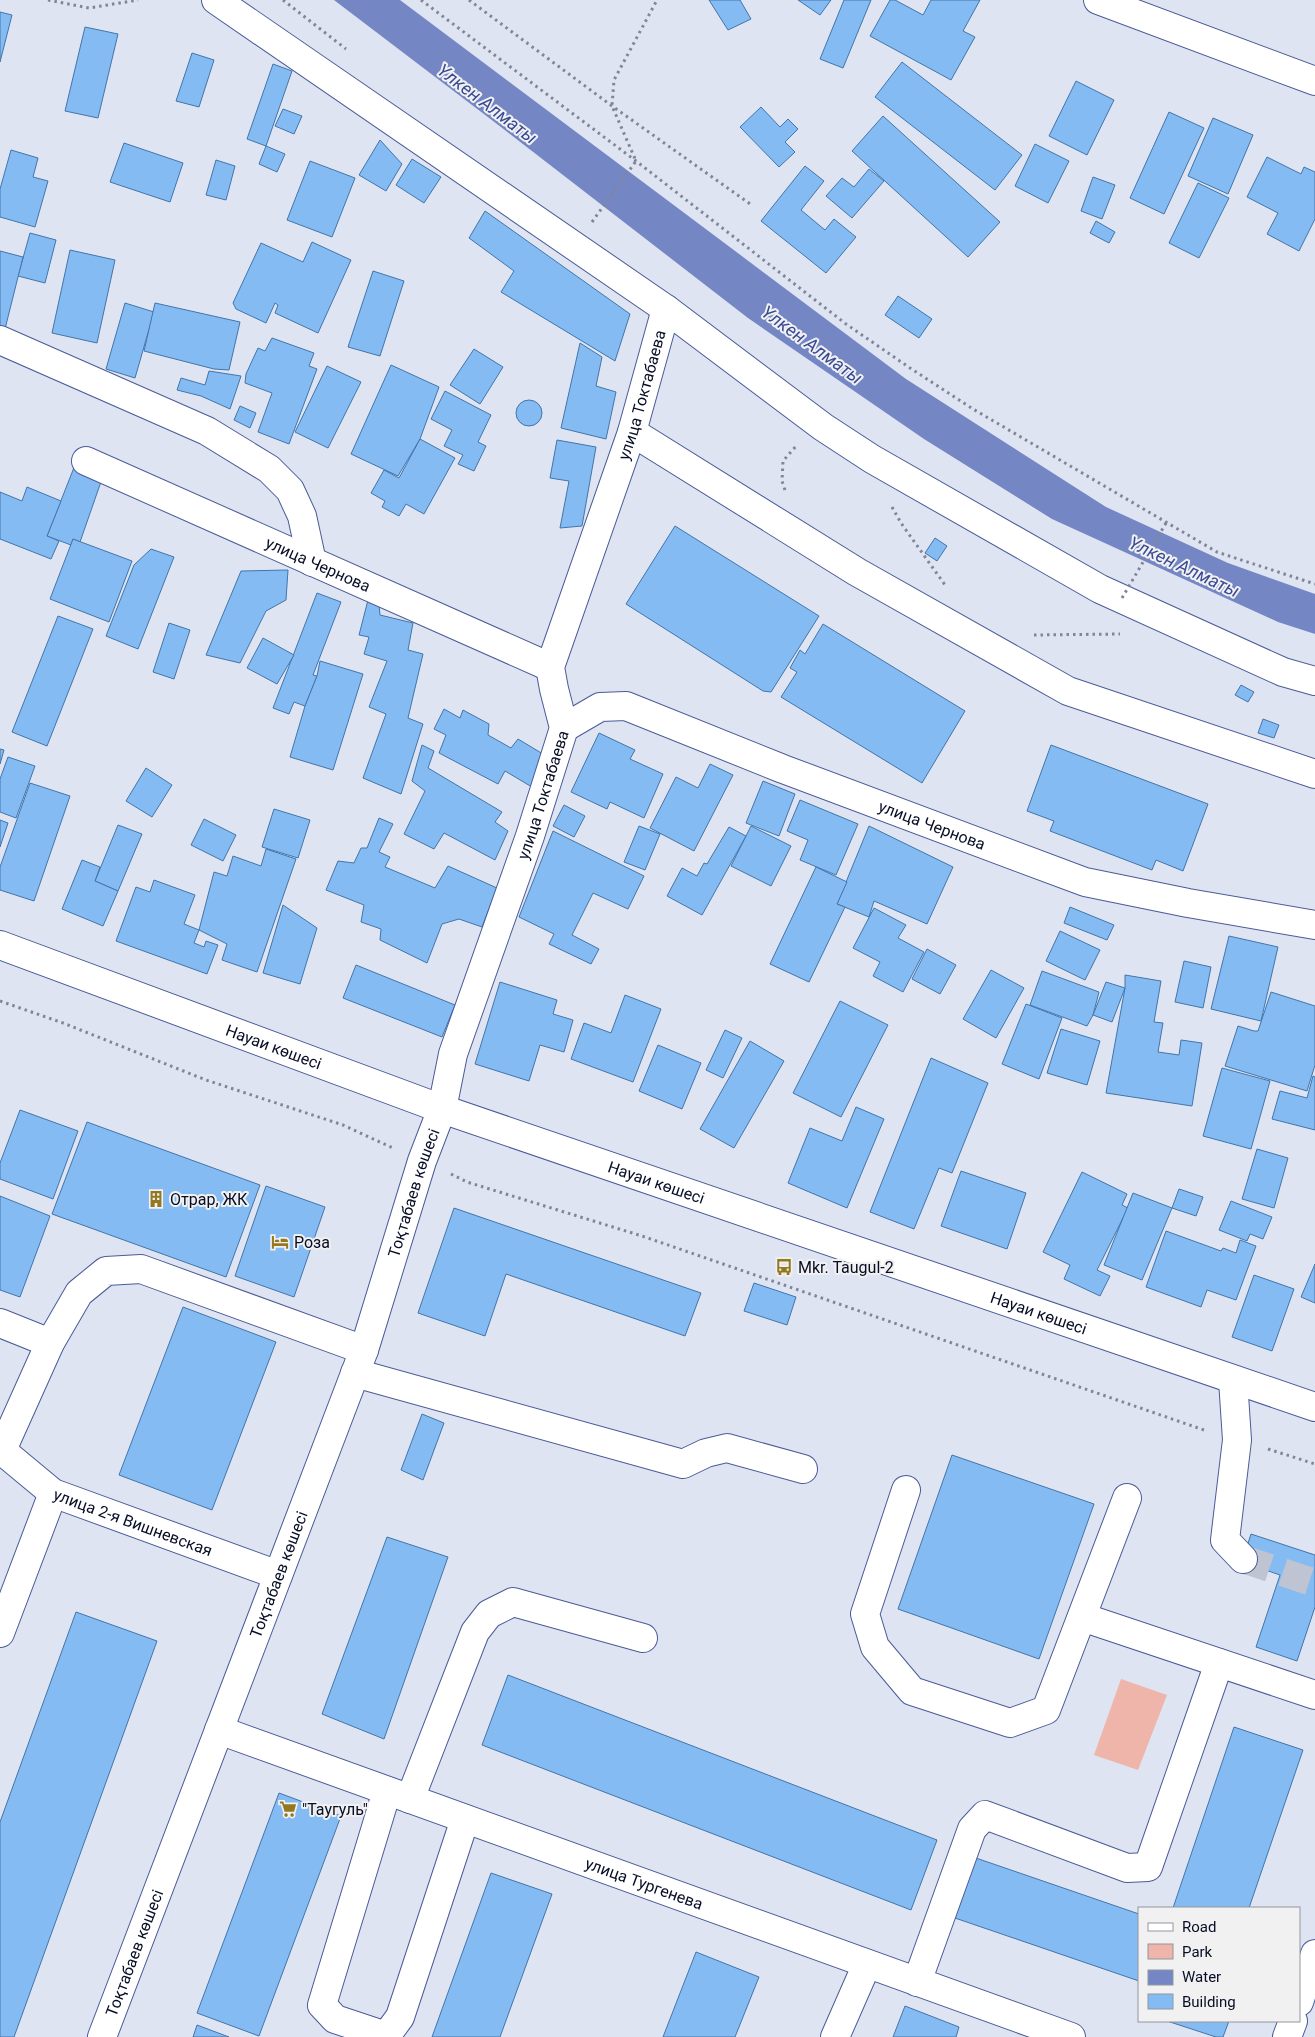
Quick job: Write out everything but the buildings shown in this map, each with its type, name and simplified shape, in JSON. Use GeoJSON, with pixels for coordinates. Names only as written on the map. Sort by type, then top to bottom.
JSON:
{"type":"FeatureCollection","features":[{"type":"Feature","properties":{"kind":"street"},"geometry":{"type":"LineString","coordinates":[[216,0],[666,309],[823,427],[872,458],[1100,589],[1283,672],[1315,681]]}},
{"type":"Feature","properties":{"kind":"street"},"geometry":{"type":"LineString","coordinates":[[1098,0],[1315,81]]}},
{"type":"Feature","properties":{"kind":"street","name":"улица Токтабаева"},"geometry":{"type":"LineString","coordinates":[[442,1109],[452,1054],[530,836],[564,728],[550,667],[632,432],[666,309]]}},
{"type":"Feature","properties":{"kind":"street"},"geometry":{"type":"LineString","coordinates":[[0,340],[207,431],[269,469],[290,490],[302,516],[312,562]]}},
{"type":"Feature","properties":{"kind":"street"},"geometry":{"type":"LineString","coordinates":[[632,432],[857,572],[1068,690],[1315,774]]}},
{"type":"Feature","properties":{"kind":"street","name":"улица Чернова"},"geometry":{"type":"LineString","coordinates":[[86,461],[550,667]]}},
{"type":"Feature","properties":{"kind":"street","name":"улица Чернова"},"geometry":{"type":"LineString","coordinates":[[564,728],[600,707],[626,706],[783,769],[1085,882],[1188,903],[1315,925]]}},
{"type":"Feature","properties":{"kind":"street","name":"Науаи көшесі"},"geometry":{"type":"LineString","coordinates":[[0,945],[442,1109],[1315,1408]]}},
{"type":"Feature","properties":{"kind":"street","name":"Тоқтабаев көшесі"},"geometry":{"type":"LineString","coordinates":[[102,2037],[359,1362],[422,1161],[442,1109]]}},
{"type":"Feature","properties":{"kind":"street"},"geometry":{"type":"LineString","coordinates":[[1,1450],[50,1343],[79,1293],[106,1271],[141,1269],[359,1362],[683,1464],[706,1453],[727,1448],[803,1469]]}},
{"type":"Feature","properties":{"kind":"street"},"geometry":{"type":"LineString","coordinates":[[0,1323],[50,1343]]}},
{"type":"Feature","properties":{"kind":"street"},"geometry":{"type":"LineString","coordinates":[[1233,1380],[1237,1440],[1225,1540],[1243,1559]]}},
{"type":"Feature","properties":{"kind":"street","name":"улица 2-я Вишневская"},"geometry":{"type":"LineString","coordinates":[[1,1450],[53,1493],[278,1575]]}},
{"type":"Feature","properties":{"kind":"street"},"geometry":{"type":"LineString","coordinates":[[906,1490],[865,1614],[875,1647],[912,1692],[1010,1723],[1046,1710],[1127,1498]]}},
{"type":"Feature","properties":{"kind":"street"},"geometry":{"type":"LineString","coordinates":[[0,1634],[53,1493]]}},
{"type":"Feature","properties":{"kind":"street"},"geometry":{"type":"LineString","coordinates":[[465,1819],[400,2017],[386,2036],[335,2019],[322,2005],[398,1795],[475,1632],[489,1614],[512,1602],[643,1638]]}},
{"type":"Feature","properties":{"kind":"street"},"geometry":{"type":"LineString","coordinates":[[1082,1617],[1315,1695]]}},
{"type":"Feature","properties":{"kind":"street"},"geometry":{"type":"LineString","coordinates":[[918,1982],[972,1830],[985,1815],[1127,1868],[1148,1867],[1219,1663]]}},
{"type":"Feature","properties":{"kind":"street","name":"улица Тургенева"},"geometry":{"type":"LineString","coordinates":[[219,1730],[1072,2037]]}},
{"type":"Feature","properties":{"kind":"street"},"geometry":{"type":"LineString","coordinates":[[1300,1999],[1315,1954]]}},
{"type":"Feature","properties":{"kind":"street"},"geometry":{"type":"LineString","coordinates":[[835,2037],[868,1964]]}},
{"type":"Feature","properties":{"kind":"street"},"geometry":{"type":"LineString","coordinates":[[1287,2037],[1293,2022]]}},
{"type":"Feature","properties":{"kind":"path"},"geometry":{"type":"LineString","coordinates":[[48,0],[89,8],[138,0]]}},
{"type":"Feature","properties":{"kind":"path"},"geometry":{"type":"LineString","coordinates":[[421,0],[636,161],[846,324],[973,409],[1217,552],[1315,584]]}},
{"type":"Feature","properties":{"kind":"path"},"geometry":{"type":"LineString","coordinates":[[469,0],[612,106],[753,206]]}},
{"type":"Feature","properties":{"kind":"path"},"geometry":{"type":"LineString","coordinates":[[636,161],[612,106],[614,80],[657,0]]}},
{"type":"Feature","properties":{"kind":"path"},"geometry":{"type":"LineString","coordinates":[[597,215],[636,161]]}},
{"type":"Feature","properties":{"kind":"path"},"geometry":{"type":"LineString","coordinates":[[786,497],[782,481],[783,461],[799,442],[823,427]]}},
{"type":"Feature","properties":{"kind":"path"},"geometry":{"type":"LineString","coordinates":[[872,458],[880,487],[901,523],[951,593]]}},
{"type":"Feature","properties":{"kind":"path"},"geometry":{"type":"LineString","coordinates":[[1122,598],[1166,523]]}},
{"type":"Feature","properties":{"kind":"path"},"geometry":{"type":"LineString","coordinates":[[1025,636],[1120,634]]}},
{"type":"Feature","properties":{"kind":"path"},"geometry":{"type":"LineString","coordinates":[[0,1001],[63,1023],[206,1080],[343,1125],[467,1182],[642,1236],[1147,1411],[1315,1464]]}},
{"type":"Feature","properties":{"kind":"green space"},"geometry":{"type":"Polygon","coordinates":[[[1121,1679],[1167,1695],[1138,1770],[1094,1755],[1121,1679]]]}},
{"type":"Feature","properties":{"kind":"water","name":"Үлкен Алматы"},"geometry":{"type":"Polygon","coordinates":[[[334,0],[400,0],[906,379],[1106,507],[1228,563],[1315,594],[1315,634],[1278,622],[1052,519],[924,439],[748,318],[334,0]]]}},
{"type":"Feature","properties":{"kind":"tunnel"},"geometry":{"type":"LineString","coordinates":[[1243,1559],[1315,1583]]}},
{"type":"Feature","properties":{"kind":"place","name":"Отрар, ЖК"},"geometry":{"type":"Point","coordinates":[156,1199]}},
{"type":"Feature","properties":{"kind":"place","name":"Роза"},"geometry":{"type":"Point","coordinates":[280,1242]}},
{"type":"Feature","properties":{"kind":"place","name":"Mkr. Taugul-2"},"geometry":{"type":"Point","coordinates":[784,1267]}},
{"type":"Feature","properties":{"kind":"place","name":"\"Таугуль\""},"geometry":{"type":"Point","coordinates":[288,1809]}}]}
